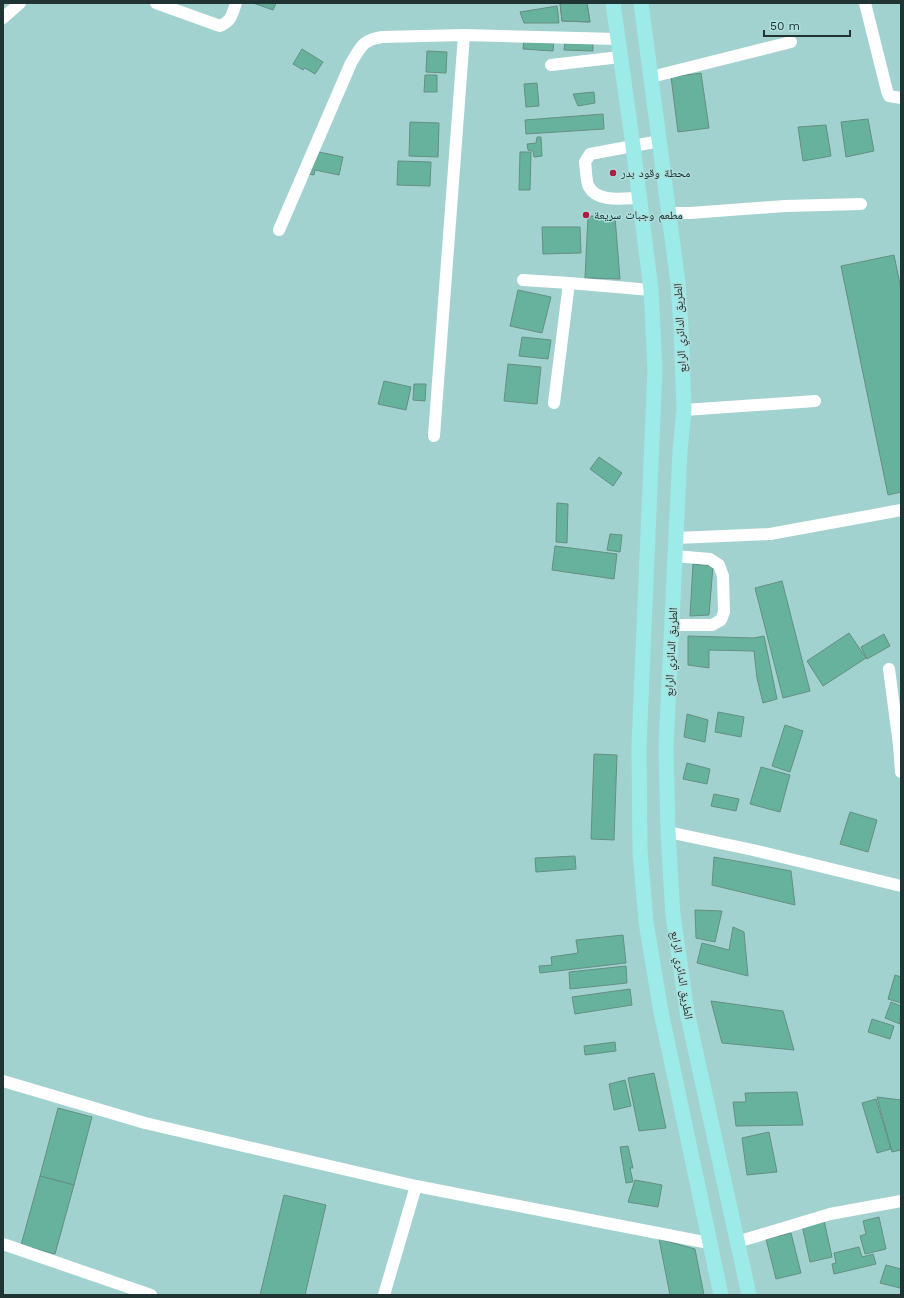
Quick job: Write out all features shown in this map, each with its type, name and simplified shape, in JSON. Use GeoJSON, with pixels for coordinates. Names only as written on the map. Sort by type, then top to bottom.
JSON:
{"type":"FeatureCollection","features":[{"type":"Feature","properties":{"kind":"main road"},"geometry":{"type":"LineString","coordinates":[[613,3],[651,290],[655,369],[639,746],[640,851],[646,922],[661,1012],[721,1295]]}},
{"type":"Feature","properties":{"kind":"main road","name":"الطريق الدائري الرابع"},"geometry":{"type":"LineString","coordinates":[[641,3],[660,141],[679,298],[684,410],[680,451],[666,747],[668,832],[673,915],[687,1012],[749,1295]]}},
{"type":"Feature","properties":{"kind":"street"},"geometry":{"type":"LineString","coordinates":[[3,18],[20,3]]}},
{"type":"Feature","properties":{"kind":"street"},"geometry":{"type":"LineString","coordinates":[[156,3],[220,26],[227,23],[236,3]]}},
{"type":"Feature","properties":{"kind":"street"},"geometry":{"type":"LineString","coordinates":[[865,3],[886,91],[890,96],[901,98]]}},
{"type":"Feature","properties":{"kind":"street"},"geometry":{"type":"LineString","coordinates":[[279,230],[351,63],[362,45],[370,39],[382,37],[464,35],[618,39]]}},
{"type":"Feature","properties":{"kind":"street"},"geometry":{"type":"LineString","coordinates":[[434,436],[464,35]]}},
{"type":"Feature","properties":{"kind":"street"},"geometry":{"type":"LineString","coordinates":[[651,77],[791,42]]}},
{"type":"Feature","properties":{"kind":"street"},"geometry":{"type":"LineString","coordinates":[[551,65],[620,57]]}},
{"type":"Feature","properties":{"kind":"street"},"geometry":{"type":"LineString","coordinates":[[639,198],[611,199],[597,196],[588,187],[585,162],[590,154],[660,141]]}},
{"type":"Feature","properties":{"kind":"street"},"geometry":{"type":"LineString","coordinates":[[668,213],[690,213],[785,206],[861,204]]}},
{"type":"Feature","properties":{"kind":"street"},"geometry":{"type":"LineString","coordinates":[[523,280],[651,290]]}},
{"type":"Feature","properties":{"kind":"street"},"geometry":{"type":"LineString","coordinates":[[554,403],[569,283]]}},
{"type":"Feature","properties":{"kind":"street"},"geometry":{"type":"LineString","coordinates":[[684,410],[815,400]]}},
{"type":"Feature","properties":{"kind":"street"},"geometry":{"type":"LineString","coordinates":[[676,538],[770,534],[901,510]]}},
{"type":"Feature","properties":{"kind":"street"},"geometry":{"type":"LineString","coordinates":[[672,625],[712,625],[721,620],[724,612],[723,576],[719,565],[710,559],[675,556]]}},
{"type":"Feature","properties":{"kind":"street"},"geometry":{"type":"LineString","coordinates":[[889,669],[901,772]]}},
{"type":"Feature","properties":{"kind":"street"},"geometry":{"type":"LineString","coordinates":[[668,832],[753,850],[901,886]]}},
{"type":"Feature","properties":{"kind":"street"},"geometry":{"type":"LineString","coordinates":[[3,1081],[145,1123],[416,1186],[709,1243]]}},
{"type":"Feature","properties":{"kind":"street"},"geometry":{"type":"LineString","coordinates":[[384,1295],[416,1186]]}},
{"type":"Feature","properties":{"kind":"street"},"geometry":{"type":"LineString","coordinates":[[737,1242],[830,1214],[901,1201]]}},
{"type":"Feature","properties":{"kind":"street"},"geometry":{"type":"LineString","coordinates":[[3,1244],[151,1295]]}},
{"type":"Feature","properties":{"kind":"building"},"geometry":{"type":"Polygon","coordinates":[[[253,3],[276,3],[273,10],[253,3]]]}},
{"type":"Feature","properties":{"kind":"building"},"geometry":{"type":"Polygon","coordinates":[[[560,3],[587,3],[590,22],[562,21],[560,3]]]}},
{"type":"Feature","properties":{"kind":"building"},"geometry":{"type":"Polygon","coordinates":[[[560,3],[587,3],[590,22],[562,21],[560,3]]]}},
{"type":"Feature","properties":{"kind":"building"},"geometry":{"type":"Polygon","coordinates":[[[557,6],[559,23],[524,23],[520,12],[557,6]]]}},
{"type":"Feature","properties":{"kind":"building"},"geometry":{"type":"Polygon","coordinates":[[[524,38],[554,40],[553,51],[523,49],[524,38]]]}},
{"type":"Feature","properties":{"kind":"building"},"geometry":{"type":"Polygon","coordinates":[[[565,40],[593,41],[593,51],[564,50],[565,40]]]}},
{"type":"Feature","properties":{"kind":"building"},"geometry":{"type":"Polygon","coordinates":[[[302,49],[323,62],[315,74],[305,68],[303,70],[293,64],[302,49]]]}},
{"type":"Feature","properties":{"kind":"building"},"geometry":{"type":"Polygon","coordinates":[[[427,51],[447,52],[446,73],[426,72],[427,51]]]}},
{"type":"Feature","properties":{"kind":"building"},"geometry":{"type":"Polygon","coordinates":[[[701,73],[709,128],[678,132],[671,77],[701,73]]]}},
{"type":"Feature","properties":{"kind":"building"},"geometry":{"type":"Polygon","coordinates":[[[425,75],[437,75],[437,92],[424,92],[425,75]]]}},
{"type":"Feature","properties":{"kind":"building"},"geometry":{"type":"Polygon","coordinates":[[[537,83],[539,106],[526,107],[524,84],[537,83]]]}},
{"type":"Feature","properties":{"kind":"building"},"geometry":{"type":"Polygon","coordinates":[[[594,92],[595,103],[578,106],[573,94],[594,92]]]}},
{"type":"Feature","properties":{"kind":"building"},"geometry":{"type":"Polygon","coordinates":[[[603,114],[604,129],[526,134],[525,120],[603,114]]]}},
{"type":"Feature","properties":{"kind":"building"},"geometry":{"type":"Polygon","coordinates":[[[868,119],[874,151],[846,157],[841,122],[868,119]]]}},
{"type":"Feature","properties":{"kind":"building"},"geometry":{"type":"Polygon","coordinates":[[[410,122],[439,123],[438,157],[409,156],[410,122]]]}},
{"type":"Feature","properties":{"kind":"building"},"geometry":{"type":"Polygon","coordinates":[[[826,125],[831,156],[803,161],[798,127],[826,125]]]}},
{"type":"Feature","properties":{"kind":"building"},"geometry":{"type":"Polygon","coordinates":[[[537,137],[541,137],[542,156],[534,157],[533,151],[528,150],[527,144],[536,143],[537,137]]]}},
{"type":"Feature","properties":{"kind":"building"},"geometry":{"type":"Polygon","coordinates":[[[314,151],[343,157],[339,175],[315,170],[314,175],[308,174],[314,151]]]}},
{"type":"Feature","properties":{"kind":"building"},"geometry":{"type":"Polygon","coordinates":[[[520,152],[531,152],[530,190],[519,190],[520,152]]]}},
{"type":"Feature","properties":{"kind":"building"},"geometry":{"type":"Polygon","coordinates":[[[398,161],[431,162],[430,186],[397,185],[398,161]]]}},
{"type":"Feature","properties":{"kind":"building"},"geometry":{"type":"Polygon","coordinates":[[[588,216],[615,217],[620,279],[585,278],[588,216]]]}},
{"type":"Feature","properties":{"kind":"building"},"geometry":{"type":"Polygon","coordinates":[[[542,227],[580,227],[581,253],[543,254],[542,227]]]}},
{"type":"Feature","properties":{"kind":"building"},"geometry":{"type":"Polygon","coordinates":[[[894,255],[901,289],[901,492],[888,495],[841,266],[894,255]]]}},
{"type":"Feature","properties":{"kind":"building"},"geometry":{"type":"Polygon","coordinates":[[[518,290],[551,297],[542,333],[510,326],[518,290]]]}},
{"type":"Feature","properties":{"kind":"building"},"geometry":{"type":"Polygon","coordinates":[[[522,337],[551,340],[548,359],[519,356],[522,337]]]}},
{"type":"Feature","properties":{"kind":"building"},"geometry":{"type":"Polygon","coordinates":[[[508,364],[541,367],[537,404],[504,401],[508,364]]]}},
{"type":"Feature","properties":{"kind":"building"},"geometry":{"type":"Polygon","coordinates":[[[384,381],[411,387],[406,410],[378,404],[384,381]]]}},
{"type":"Feature","properties":{"kind":"building"},"geometry":{"type":"Polygon","coordinates":[[[414,384],[426,384],[425,401],[413,400],[414,384]]]}},
{"type":"Feature","properties":{"kind":"building"},"geometry":{"type":"Polygon","coordinates":[[[599,457],[622,473],[613,486],[590,469],[599,457]]]}},
{"type":"Feature","properties":{"kind":"building"},"geometry":{"type":"Polygon","coordinates":[[[557,503],[568,504],[567,543],[556,542],[557,503]]]}},
{"type":"Feature","properties":{"kind":"building"},"geometry":{"type":"Polygon","coordinates":[[[610,534],[622,535],[620,552],[607,550],[610,534]]]}},
{"type":"Feature","properties":{"kind":"building"},"geometry":{"type":"Polygon","coordinates":[[[555,546],[617,554],[614,579],[552,570],[555,546]]]}},
{"type":"Feature","properties":{"kind":"building"},"geometry":{"type":"Polygon","coordinates":[[[693,564],[713,566],[709,615],[690,616],[693,564]]]}},
{"type":"Feature","properties":{"kind":"building"},"geometry":{"type":"Polygon","coordinates":[[[782,581],[810,691],[783,698],[755,588],[782,581]]]}},
{"type":"Feature","properties":{"kind":"building"},"geometry":{"type":"Polygon","coordinates":[[[849,633],[866,658],[823,686],[807,661],[849,633]]]}},
{"type":"Feature","properties":{"kind":"building"},"geometry":{"type":"Polygon","coordinates":[[[884,634],[890,646],[867,659],[861,647],[884,634]]]}},
{"type":"Feature","properties":{"kind":"building"},"geometry":{"type":"Polygon","coordinates":[[[688,636],[753,638],[764,636],[777,699],[763,703],[757,678],[754,651],[709,650],[709,668],[688,665],[688,636]]]}},
{"type":"Feature","properties":{"kind":"building"},"geometry":{"type":"Polygon","coordinates":[[[718,712],[744,717],[741,737],[715,732],[718,712]]]}},
{"type":"Feature","properties":{"kind":"building"},"geometry":{"type":"Polygon","coordinates":[[[687,714],[708,720],[705,742],[684,737],[687,714]]]}},
{"type":"Feature","properties":{"kind":"building"},"geometry":{"type":"Polygon","coordinates":[[[785,725],[803,731],[790,772],[772,766],[785,725]]]}},
{"type":"Feature","properties":{"kind":"building"},"geometry":{"type":"Polygon","coordinates":[[[594,754],[617,755],[614,840],[591,839],[594,754]]]}},
{"type":"Feature","properties":{"kind":"building"},"geometry":{"type":"Polygon","coordinates":[[[687,763],[710,769],[707,784],[683,779],[687,763]]]}},
{"type":"Feature","properties":{"kind":"building"},"geometry":{"type":"Polygon","coordinates":[[[761,767],[790,775],[780,812],[750,804],[761,767]]]}},
{"type":"Feature","properties":{"kind":"building"},"geometry":{"type":"Polygon","coordinates":[[[714,794],[739,799],[736,811],[711,806],[714,794]]]}},
{"type":"Feature","properties":{"kind":"building"},"geometry":{"type":"Polygon","coordinates":[[[850,812],[877,820],[868,852],[840,844],[850,812]]]}},
{"type":"Feature","properties":{"kind":"building"},"geometry":{"type":"Polygon","coordinates":[[[575,856],[576,869],[536,872],[535,858],[575,856]]]}},
{"type":"Feature","properties":{"kind":"building"},"geometry":{"type":"Polygon","coordinates":[[[714,857],[791,871],[795,905],[712,885],[714,857]]]}},
{"type":"Feature","properties":{"kind":"building"},"geometry":{"type":"Polygon","coordinates":[[[695,910],[722,911],[715,942],[696,938],[695,910]]]}},
{"type":"Feature","properties":{"kind":"building"},"geometry":{"type":"Polygon","coordinates":[[[733,927],[744,932],[748,976],[697,963],[702,943],[729,950],[733,927]]]}},
{"type":"Feature","properties":{"kind":"building"},"geometry":{"type":"Polygon","coordinates":[[[623,935],[626,963],[540,973],[539,966],[552,965],[551,957],[578,953],[576,940],[623,935]]]}},
{"type":"Feature","properties":{"kind":"building"},"geometry":{"type":"Polygon","coordinates":[[[626,966],[627,983],[570,989],[569,972],[626,966]]]}},
{"type":"Feature","properties":{"kind":"building"},"geometry":{"type":"Polygon","coordinates":[[[895,975],[901,977],[901,1003],[888,999],[895,975]]]}},
{"type":"Feature","properties":{"kind":"building"},"geometry":{"type":"Polygon","coordinates":[[[630,989],[632,1005],[575,1014],[572,997],[630,989]]]}},
{"type":"Feature","properties":{"kind":"building"},"geometry":{"type":"Polygon","coordinates":[[[711,1001],[783,1011],[794,1050],[722,1043],[711,1001]]]}},
{"type":"Feature","properties":{"kind":"building"},"geometry":{"type":"Polygon","coordinates":[[[891,1002],[901,1006],[900,1024],[885,1018],[891,1002]]]}},
{"type":"Feature","properties":{"kind":"building"},"geometry":{"type":"Polygon","coordinates":[[[872,1019],[894,1026],[890,1039],[868,1032],[872,1019]]]}},
{"type":"Feature","properties":{"kind":"building"},"geometry":{"type":"Polygon","coordinates":[[[615,1042],[616,1051],[585,1055],[584,1046],[615,1042]]]}},
{"type":"Feature","properties":{"kind":"building"},"geometry":{"type":"Polygon","coordinates":[[[654,1073],[666,1128],[639,1131],[628,1078],[654,1073]]]}},
{"type":"Feature","properties":{"kind":"building"},"geometry":{"type":"Polygon","coordinates":[[[625,1080],[631,1106],[614,1110],[609,1084],[625,1080]]]}},
{"type":"Feature","properties":{"kind":"building"},"geometry":{"type":"Polygon","coordinates":[[[797,1092],[803,1125],[736,1126],[733,1102],[746,1102],[745,1093],[797,1092]]]}},
{"type":"Feature","properties":{"kind":"building"},"geometry":{"type":"Polygon","coordinates":[[[877,1097],[901,1100],[901,1150],[892,1152],[877,1097]]]}},
{"type":"Feature","properties":{"kind":"building"},"geometry":{"type":"Polygon","coordinates":[[[876,1099],[891,1149],[877,1153],[862,1103],[876,1099]]]}},
{"type":"Feature","properties":{"kind":"building"},"geometry":{"type":"Polygon","coordinates":[[[58,1108],[92,1117],[74,1185],[40,1176],[58,1108]]]}},
{"type":"Feature","properties":{"kind":"building"},"geometry":{"type":"Polygon","coordinates":[[[769,1132],[777,1172],[747,1175],[742,1138],[769,1132]]]}},
{"type":"Feature","properties":{"kind":"building"},"geometry":{"type":"Polygon","coordinates":[[[628,1146],[633,1168],[630,1168],[633,1182],[626,1183],[620,1147],[628,1146]]]}},
{"type":"Feature","properties":{"kind":"building"},"geometry":{"type":"Polygon","coordinates":[[[40,1176],[74,1185],[55,1254],[21,1245],[40,1176]]]}},
{"type":"Feature","properties":{"kind":"building"},"geometry":{"type":"Polygon","coordinates":[[[635,1180],[662,1185],[658,1207],[628,1202],[635,1180]]]}},
{"type":"Feature","properties":{"kind":"building"},"geometry":{"type":"Polygon","coordinates":[[[284,1195],[326,1205],[305,1295],[260,1295],[284,1195]]]}},
{"type":"Feature","properties":{"kind":"building"},"geometry":{"type":"Polygon","coordinates":[[[879,1217],[886,1249],[865,1254],[860,1236],[866,1234],[863,1221],[879,1217]]]}},
{"type":"Feature","properties":{"kind":"building"},"geometry":{"type":"Polygon","coordinates":[[[824,1220],[832,1257],[810,1262],[802,1225],[824,1220]]]}},
{"type":"Feature","properties":{"kind":"building"},"geometry":{"type":"Polygon","coordinates":[[[791,1233],[801,1273],[776,1279],[766,1239],[791,1233]]]}},
{"type":"Feature","properties":{"kind":"building"},"geometry":{"type":"Polygon","coordinates":[[[659,1239],[695,1249],[704,1295],[670,1295],[659,1239]]]}},
{"type":"Feature","properties":{"kind":"building"},"geometry":{"type":"Polygon","coordinates":[[[859,1247],[862,1257],[873,1254],[876,1264],[834,1274],[832,1264],[836,1263],[834,1253],[859,1247]]]}},
{"type":"Feature","properties":{"kind":"building"},"geometry":{"type":"Polygon","coordinates":[[[886,1265],[901,1269],[900,1288],[880,1283],[886,1265]]]}},
{"type":"Feature","properties":{"kind":"place","name":"محطة وقود بدر"},"geometry":{"type":"Point","coordinates":[613,173]}},
{"type":"Feature","properties":{"kind":"place","name":"مطعم وجبات سريعة"},"geometry":{"type":"Point","coordinates":[586,215]}}]}
